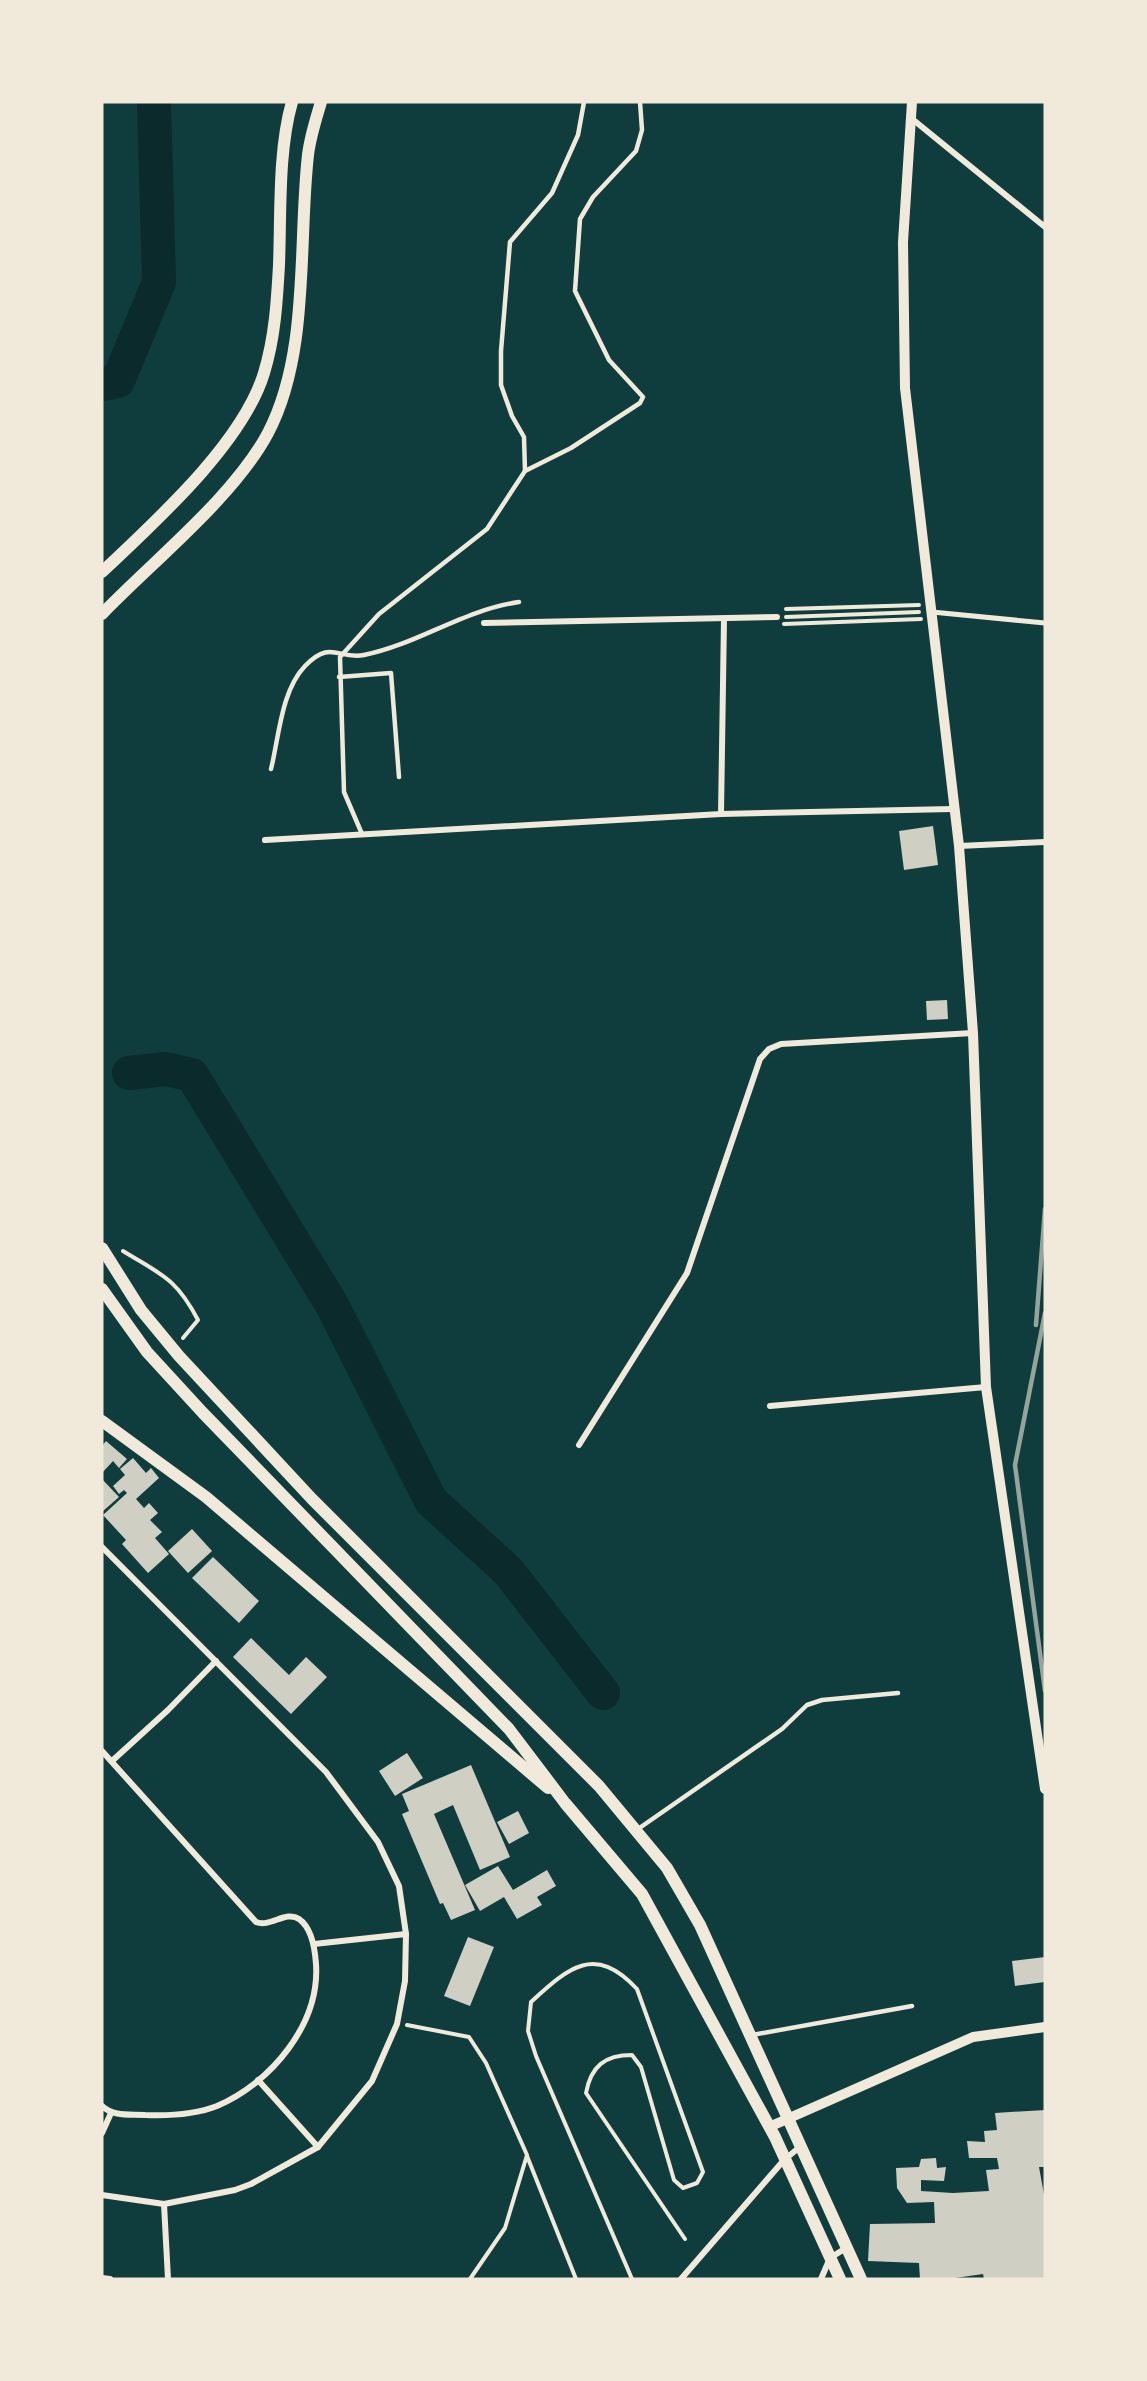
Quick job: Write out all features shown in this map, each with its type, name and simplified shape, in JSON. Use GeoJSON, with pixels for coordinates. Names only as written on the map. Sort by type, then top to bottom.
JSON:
{"type":"FeatureCollection","features":[{"type":"Feature","properties":{"kind":"main road"},"geometry":{"type":"LineString","coordinates":[[102,572],[152,525],[224,444],[248,408],[264,374],[275,321],[285,142],[292,102]]}},
{"type":"Feature","properties":{"kind":"main road"},"geometry":{"type":"LineString","coordinates":[[102,614],[213,504],[243,471],[268,433],[284,393],[294,340],[308,153],[321,102]]}},
{"type":"Feature","properties":{"kind":"main road"},"geometry":{"type":"LineString","coordinates":[[102,1248],[141,1310],[179,1356],[312,1499],[567,1752],[637,1829],[684,1894],[752,2036],[861,2279]]}},
{"type":"Feature","properties":{"kind":"main road"},"geometry":{"type":"LineString","coordinates":[[102,1289],[147,1352],[203,1413],[509,1729],[565,1803],[642,1894],[769,2127],[840,2279]]}},
{"type":"Feature","properties":{"kind":"main road"},"geometry":{"type":"LineString","coordinates":[[102,1420],[206,1497],[565,1803]]}},
{"type":"Feature","properties":{"kind":"street"},"geometry":{"type":"LineString","coordinates":[[912,102],[903,242],[905,388],[927,612],[959,846],[973,1033],[986,1387],[1045,1789]]}},
{"type":"Feature","properties":{"kind":"street"},"geometry":{"type":"LineString","coordinates":[[910,118],[1045,228]]}},
{"type":"Feature","properties":{"kind":"street"},"geometry":{"type":"LineString","coordinates":[[927,612],[1045,623]]}},
{"type":"Feature","properties":{"kind":"street"},"geometry":{"type":"LineString","coordinates":[[484,623],[777,617]]}},
{"type":"Feature","properties":{"kind":"street"},"geometry":{"type":"LineString","coordinates":[[721,814],[724,619]]}},
{"type":"Feature","properties":{"kind":"street"},"geometry":{"type":"LineString","coordinates":[[265,840],[721,814],[953,809]]}},
{"type":"Feature","properties":{"kind":"street"},"geometry":{"type":"LineString","coordinates":[[959,846],[1045,842]]}},
{"type":"Feature","properties":{"kind":"street"},"geometry":{"type":"LineString","coordinates":[[579,1445],[687,1273],[760,1059],[769,1049],[781,1044],[973,1033]]}},
{"type":"Feature","properties":{"kind":"street"},"geometry":{"type":"LineString","coordinates":[[770,1406],[986,1387]]}},
{"type":"Feature","properties":{"kind":"street"},"geometry":{"type":"LineString","coordinates":[[102,1547],[326,1772],[378,1842],[399,1887],[406,1935],[405,1981],[397,2024],[372,2081],[318,2147],[243,2187],[164,2204],[102,2195]]}},
{"type":"Feature","properties":{"kind":"street"},"geometry":{"type":"LineString","coordinates":[[112,1761],[168,1710],[216,1661]]}},
{"type":"Feature","properties":{"kind":"street"},"geometry":{"type":"LineString","coordinates":[[102,1751],[256,1922],[262,1924],[296,1916],[302,1921],[314,1944],[317,1977],[312,2007],[296,2039],[258,2080],[217,2106],[174,2117],[111,2114],[102,2106]]}},
{"type":"Feature","properties":{"kind":"street"},"geometry":{"type":"LineString","coordinates":[[314,1944],[406,1935]]}},
{"type":"Feature","properties":{"kind":"street"},"geometry":{"type":"LineString","coordinates":[[769,2127],[973,2037],[1045,2027]]}},
{"type":"Feature","properties":{"kind":"street"},"geometry":{"type":"LineString","coordinates":[[258,2080],[318,2147]]}},
{"type":"Feature","properties":{"kind":"street"},"geometry":{"type":"LineString","coordinates":[[102,2133],[111,2114]]}},
{"type":"Feature","properties":{"kind":"street"},"geometry":{"type":"LineString","coordinates":[[681,2279],[784,2160],[802,2145]]}},
{"type":"Feature","properties":{"kind":"street"},"geometry":{"type":"LineString","coordinates":[[164,2204],[168,2279]]}},
{"type":"Feature","properties":{"kind":"street"},"geometry":{"type":"LineString","coordinates":[[821,2279],[830,2258],[847,2248]]}},
{"type":"Feature","properties":{"kind":"street"},"geometry":{"type":"LineString","coordinates":[[102,2278],[110,2279]]}},
{"type":"Feature","properties":{"kind":"lane"},"geometry":{"type":"LineString","coordinates":[[525,471],[524,437],[512,416],[501,385],[501,351],[510,242],[552,193],[578,135],[584,102]]}},
{"type":"Feature","properties":{"kind":"lane"},"geometry":{"type":"LineString","coordinates":[[362,834],[344,792],[339,678],[343,652],[380,614],[487,529],[525,471],[571,448],[640,403],[643,397],[609,360],[575,291],[580,219],[593,197],[636,151],[642,130],[640,102]]}},
{"type":"Feature","properties":{"kind":"lane"},"geometry":{"type":"LineString","coordinates":[[271,769],[291,686],[305,667],[322,653],[343,652],[362,655],[476,611],[519,602]]}},
{"type":"Feature","properties":{"kind":"lane"},"geometry":{"type":"LineString","coordinates":[[339,678],[391,673],[399,777]]}},
{"type":"Feature","properties":{"kind":"lane"},"geometry":{"type":"LineString","coordinates":[[637,1829],[782,1729],[807,1705],[822,1700],[898,1693]]}},
{"type":"Feature","properties":{"kind":"lane"},"geometry":{"type":"LineString","coordinates":[[752,2036],[912,2006]]}},
{"type":"Feature","properties":{"kind":"path"},"geometry":{"type":"LineString","coordinates":[[784,609],[927,612]]}},
{"type":"Feature","properties":{"kind":"path"},"geometry":{"type":"LineString","coordinates":[[777,617],[927,612]]}},
{"type":"Feature","properties":{"kind":"path"},"geometry":{"type":"LineString","coordinates":[[772,624],[927,612]]}},
{"type":"Feature","properties":{"kind":"path"},"geometry":{"type":"LineString","coordinates":[[122,1251],[172,1280],[184,1293],[198,1320],[181,1342]]}},
{"type":"Feature","properties":{"kind":"path"},"geometry":{"type":"LineString","coordinates":[[632,2279],[536,2056],[528,2031],[531,2002],[561,1975],[586,1965],[608,1965],[624,1974],[637,1989],[703,2172],[697,2183],[683,2188],[674,2180],[641,2067],[632,2055],[614,2055],[598,2066],[589,2078],[586,2093],[685,2239]]}},
{"type":"Feature","properties":{"kind":"path"},"geometry":{"type":"LineString","coordinates":[[397,2024],[470,2037],[486,2063],[527,2155],[576,2279]]}},
{"type":"Feature","properties":{"kind":"path"},"geometry":{"type":"LineString","coordinates":[[470,2279],[505,2228],[527,2155]]}},
{"type":"Feature","properties":{"kind":"building"},"geometry":{"type":"Polygon","coordinates":[[[933,826],[938,865],[904,870],[899,831],[933,826]]]}},
{"type":"Feature","properties":{"kind":"building"},"geometry":{"type":"Polygon","coordinates":[[[947,1000],[948,1019],[927,1020],[926,1001],[947,1000]]]}},
{"type":"Feature","properties":{"kind":"building"},"geometry":{"type":"Polygon","coordinates":[[[106,1441],[127,1459],[119,1468],[113,1461],[102,1473],[102,1446],[106,1441]]]}},
{"type":"Feature","properties":{"kind":"building"},"geometry":{"type":"Polygon","coordinates":[[[133,1458],[146,1473],[151,1468],[159,1478],[136,1499],[144,1508],[149,1503],[158,1513],[150,1520],[162,1532],[155,1538],[169,1554],[148,1573],[122,1544],[126,1540],[103,1515],[127,1493],[124,1490],[119,1494],[113,1486],[125,1475],[120,1469],[133,1458]]]}},
{"type":"Feature","properties":{"kind":"building"},"geometry":{"type":"Polygon","coordinates":[[[102,1479],[119,1497],[102,1512],[102,1479]]]}},
{"type":"Feature","properties":{"kind":"building"},"geometry":{"type":"Polygon","coordinates":[[[192,1529],[212,1551],[188,1573],[168,1551],[192,1529]]]}},
{"type":"Feature","properties":{"kind":"building"},"geometry":{"type":"Polygon","coordinates":[[[213,1557],[259,1601],[239,1623],[192,1578],[213,1557]]]}},
{"type":"Feature","properties":{"kind":"building"},"geometry":{"type":"Polygon","coordinates":[[[251,1638],[289,1675],[306,1657],[327,1677],[291,1714],[233,1657],[251,1638]]]}},
{"type":"Feature","properties":{"kind":"building"},"geometry":{"type":"Polygon","coordinates":[[[407,1753],[423,1778],[395,1796],[379,1771],[407,1753]]]}},
{"type":"Feature","properties":{"kind":"building"},"geometry":{"type":"Polygon","coordinates":[[[471,1765],[510,1857],[480,1870],[453,1805],[434,1814],[475,1910],[451,1920],[443,1903],[440,1904],[402,1814],[409,1811],[402,1794],[471,1765]]]}},
{"type":"Feature","properties":{"kind":"building"},"geometry":{"type":"Polygon","coordinates":[[[518,1811],[529,1833],[509,1844],[497,1822],[518,1811]]]}},
{"type":"Feature","properties":{"kind":"building"},"geometry":{"type":"Polygon","coordinates":[[[498,1866],[513,1890],[547,1870],[556,1886],[537,1897],[542,1905],[517,1919],[504,1897],[480,1911],[465,1885],[498,1866]]]}},
{"type":"Feature","properties":{"kind":"building"},"geometry":{"type":"Polygon","coordinates":[[[468,1937],[494,1947],[470,2006],[444,1996],[468,1937]]]}},
{"type":"Feature","properties":{"kind":"building"},"geometry":{"type":"Polygon","coordinates":[[[1045,1957],[1045,1982],[1015,1986],[1012,1961],[1045,1957]]]}},
{"type":"Feature","properties":{"kind":"building"},"geometry":{"type":"Polygon","coordinates":[[[1045,2110],[1045,2167],[1039,2167],[1045,2200],[1045,2279],[984,2279],[983,2274],[948,2279],[920,2279],[919,2263],[868,2261],[870,2224],[935,2223],[934,2202],[907,2203],[897,2188],[896,2168],[919,2167],[921,2159],[936,2158],[937,2168],[946,2167],[944,2181],[921,2180],[921,2191],[953,2193],[989,2191],[986,2170],[999,2169],[997,2158],[969,2158],[967,2141],[985,2142],[984,2131],[997,2130],[995,2113],[1045,2110]]]}},
{"type":"Feature","properties":{"kind":"waterway"},"geometry":{"type":"LineString","coordinates":[[102,384],[118,381],[159,282],[154,102]]}},
{"type":"Feature","properties":{"kind":"waterway"},"geometry":{"type":"LineString","coordinates":[[129,1073],[166,1069],[192,1075],[332,1305],[431,1501],[508,1571],[603,1693]]}},
{"type":"Feature","properties":{"kind":"railway"},"geometry":{"type":"LineString","coordinates":[[1036,1325],[1045,1209]]}},
{"type":"Feature","properties":{"kind":"railway"},"geometry":{"type":"LineString","coordinates":[[1045,1313],[1015,1465],[1045,1691]]}}]}
